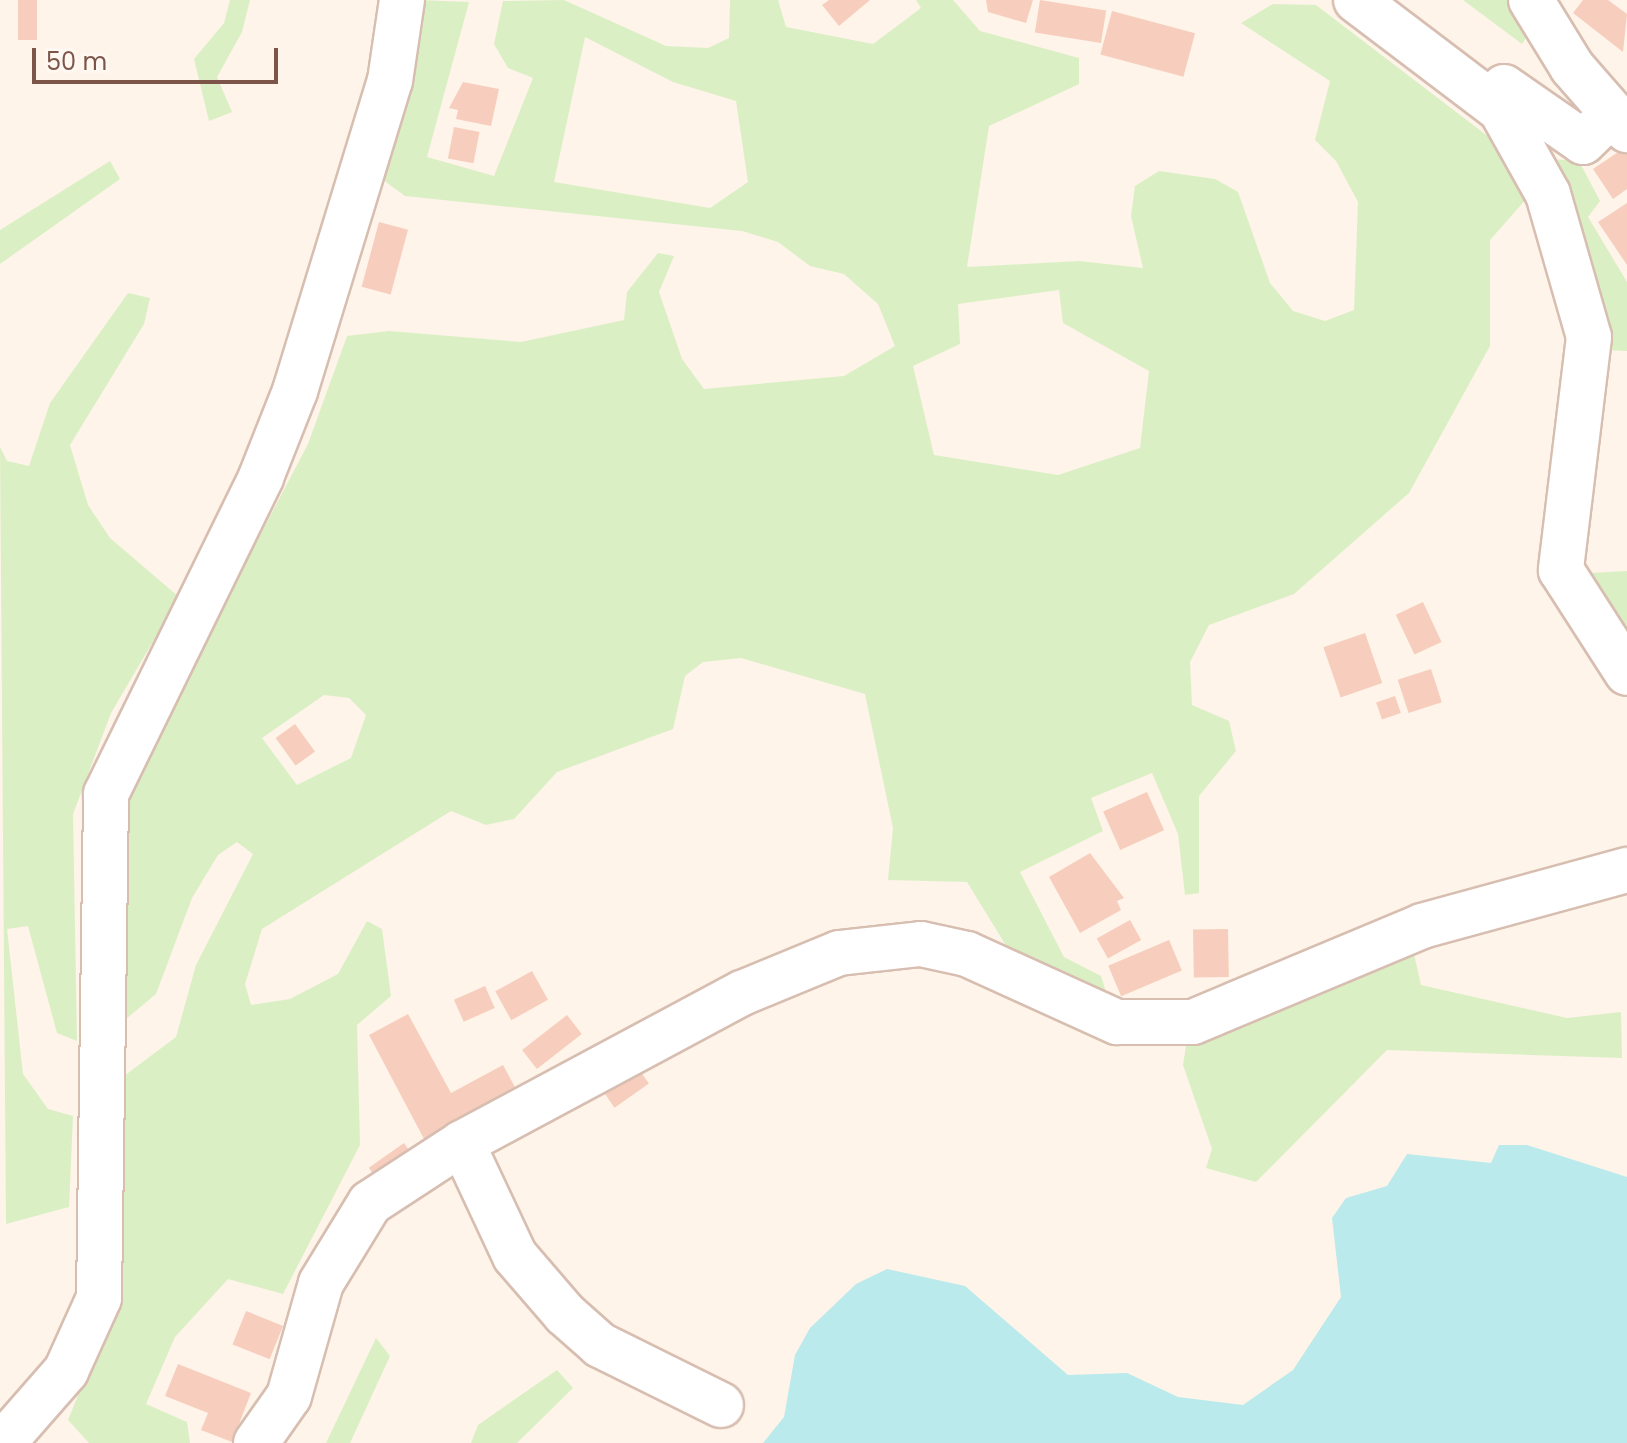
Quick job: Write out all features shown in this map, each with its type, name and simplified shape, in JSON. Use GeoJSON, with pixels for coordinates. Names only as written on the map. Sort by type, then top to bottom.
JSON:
{"type":"FeatureCollection","features":[{"type":"Feature","properties":{"kind":"street"},"geometry":{"type":"LineString","coordinates":[[28,1434],[85,1343],[99,1298],[106,794],[261,477],[295,391],[390,81],[402,0]]}},
{"type":"Feature","properties":{"kind":"street"},"geometry":{"type":"LineString","coordinates":[[1356,0],[1472,83],[1523,139],[1585,312],[1584,387],[1559,550],[1574,598],[1627,673]]}},
{"type":"Feature","properties":{"kind":"street"},"geometry":{"type":"LineString","coordinates":[[1472,83],[1497,81],[1583,142],[1618,124],[1531,0]]}},
{"type":"Feature","properties":{"kind":"street"},"geometry":{"type":"LineString","coordinates":[[256,1443],[289,1396],[321,1283],[370,1203],[462,1143],[742,993],[839,953],[921,944],[967,954],[1085,1010],[1150,1027],[1193,1022],[1422,926],[1627,870]]}},
{"type":"Feature","properties":{"kind":"street"},"geometry":{"type":"LineString","coordinates":[[462,1143],[515,1256],[565,1314],[600,1345],[721,1405]]}},
{"type":"Feature","properties":{"kind":"green space"},"geometry":{"type":"Polygon","coordinates":[[[230,0],[250,0],[242,32],[217,77],[232,112],[209,121],[194,59],[224,23],[230,0]]]}},
{"type":"Feature","properties":{"kind":"green space"},"geometry":{"type":"Polygon","coordinates":[[[418,0],[469,2],[427,157],[494,176],[533,78],[508,68],[494,44],[503,1],[564,0],[666,46],[708,48],[729,38],[730,0],[778,0],[786,27],[873,44],[921,8],[916,0],[953,0],[980,31],[1079,58],[1079,84],[989,126],[967,267],[1079,261],[1143,268],[1131,216],[1135,186],[1159,171],[1215,179],[1238,192],[1270,283],[1293,311],[1325,321],[1354,310],[1358,202],[1336,161],[1315,140],[1330,81],[1241,23],[1273,4],[1316,5],[1502,147],[1528,197],[1490,240],[1490,346],[1409,493],[1294,594],[1209,625],[1190,662],[1192,705],[1229,721],[1236,751],[1199,796],[1199,893],[1185,895],[1178,834],[1152,773],[1091,798],[1103,831],[1020,872],[1064,957],[1101,976],[1108,998],[1052,979],[1005,944],[967,882],[888,880],[893,828],[865,694],[741,658],[703,662],[685,676],[673,729],[557,772],[514,819],[486,825],[451,811],[262,929],[245,984],[251,1005],[290,999],[338,974],[367,921],[382,929],[391,996],[357,1025],[360,1145],[283,1294],[228,1279],[175,1337],[146,1404],[187,1422],[190,1443],[89,1443],[68,1420],[119,1294],[124,1076],[176,1037],[196,965],[253,854],[237,842],[218,855],[192,898],[156,994],[126,1019],[120,802],[308,444],[347,336],[389,331],[521,342],[624,320],[627,292],[658,253],[674,256],[659,292],[682,359],[704,389],[844,376],[895,346],[878,304],[844,274],[810,266],[778,242],[742,231],[405,196],[383,180],[418,0]],[[585,37],[554,182],[710,208],[748,182],[736,101],[673,82],[585,37]],[[1059,290],[958,304],[960,344],[913,366],[934,455],[1058,475],[1140,448],[1149,371],[1063,323],[1059,290]],[[324,695],[262,738],[297,785],[351,758],[366,715],[349,698],[324,695]]]}},
{"type":"Feature","properties":{"kind":"green space"},"geometry":{"type":"Polygon","coordinates":[[[1463,0],[1516,0],[1533,26],[1522,44],[1463,0]]]}},
{"type":"Feature","properties":{"kind":"green space"},"geometry":{"type":"Polygon","coordinates":[[[1550,159],[1579,161],[1600,201],[1588,217],[1627,282],[1627,351],[1607,350],[1606,314],[1550,159]]]}},
{"type":"Feature","properties":{"kind":"green space"},"geometry":{"type":"Polygon","coordinates":[[[110,161],[120,179],[0,264],[0,230],[110,161]]]}},
{"type":"Feature","properties":{"kind":"green space"},"geometry":{"type":"Polygon","coordinates":[[[128,293],[150,298],[144,324],[70,445],[88,505],[110,538],[179,597],[111,713],[73,814],[77,1041],[57,1033],[28,926],[7,929],[23,1074],[48,1109],[73,1116],[69,1207],[6,1224],[0,447],[7,461],[29,466],[50,403],[128,293]]]}},
{"type":"Feature","properties":{"kind":"green space"},"geometry":{"type":"Polygon","coordinates":[[[1627,571],[1627,639],[1586,583],[1591,573],[1627,571]]]}},
{"type":"Feature","properties":{"kind":"green space"},"geometry":{"type":"Polygon","coordinates":[[[1414,954],[1421,985],[1567,1018],[1621,1012],[1622,1058],[1387,1050],[1256,1182],[1206,1168],[1212,1149],[1183,1065],[1186,1046],[1414,954]]]}},
{"type":"Feature","properties":{"kind":"green space"},"geometry":{"type":"Polygon","coordinates":[[[376,1338],[390,1356],[350,1443],[326,1443],[376,1338]]]}},
{"type":"Feature","properties":{"kind":"green space"},"geometry":{"type":"Polygon","coordinates":[[[557,1370],[573,1388],[517,1443],[471,1443],[478,1425],[557,1370]]]}},
{"type":"Feature","properties":{"kind":"water"},"geometry":{"type":"Polygon","coordinates":[[[1499,1145],[1527,1145],[1627,1177],[1627,1443],[763,1443],[784,1417],[795,1355],[810,1328],[856,1284],[887,1269],[965,1286],[1068,1375],[1127,1373],[1178,1397],[1243,1405],[1293,1370],[1341,1297],[1332,1218],[1346,1198],[1387,1186],[1407,1154],[1491,1163],[1499,1145]]]}},
{"type":"Feature","properties":{"kind":"building"},"geometry":{"type":"Polygon","coordinates":[[[18,0],[37,0],[37,40],[18,40],[18,0]]]}},
{"type":"Feature","properties":{"kind":"building"},"geometry":{"type":"Polygon","coordinates":[[[829,0],[870,0],[839,26],[822,5],[829,0]]]}},
{"type":"Feature","properties":{"kind":"building"},"geometry":{"type":"Polygon","coordinates":[[[986,0],[1033,0],[1026,23],[988,12],[986,0]]]}},
{"type":"Feature","properties":{"kind":"building"},"geometry":{"type":"Polygon","coordinates":[[[1040,0],[1106,10],[1101,43],[1035,33],[1040,0]]]}},
{"type":"Feature","properties":{"kind":"building"},"geometry":{"type":"Polygon","coordinates":[[[1583,0],[1608,0],[1627,14],[1623,52],[1573,13],[1583,0]]]}},
{"type":"Feature","properties":{"kind":"building"},"geometry":{"type":"Polygon","coordinates":[[[1112,11],[1195,33],[1183,77],[1100,54],[1112,11]]]}},
{"type":"Feature","properties":{"kind":"building"},"geometry":{"type":"Polygon","coordinates":[[[463,82],[499,89],[491,126],[456,119],[458,110],[449,108],[463,82]]]}},
{"type":"Feature","properties":{"kind":"building"},"geometry":{"type":"Polygon","coordinates":[[[454,127],[480,132],[473,163],[448,158],[454,127]]]}},
{"type":"Feature","properties":{"kind":"building"},"geometry":{"type":"Polygon","coordinates":[[[1627,146],[1627,189],[1613,199],[1593,169],[1627,146]]]}},
{"type":"Feature","properties":{"kind":"building"},"geometry":{"type":"Polygon","coordinates":[[[1627,203],[1627,265],[1598,222],[1627,203]]]}},
{"type":"Feature","properties":{"kind":"building"},"geometry":{"type":"Polygon","coordinates":[[[379,222],[408,230],[391,294],[362,287],[379,222]]]}},
{"type":"Feature","properties":{"kind":"building"},"geometry":{"type":"Polygon","coordinates":[[[1423,602],[1442,642],[1414,655],[1396,615],[1423,602]]]}},
{"type":"Feature","properties":{"kind":"building"},"geometry":{"type":"Polygon","coordinates":[[[1365,633],[1382,683],[1341,697],[1323,647],[1365,633]]]}},
{"type":"Feature","properties":{"kind":"building"},"geometry":{"type":"Polygon","coordinates":[[[1431,669],[1442,702],[1409,713],[1398,680],[1431,669]]]}},
{"type":"Feature","properties":{"kind":"building"},"geometry":{"type":"Polygon","coordinates":[[[1395,696],[1401,713],[1382,720],[1376,703],[1395,696]]]}},
{"type":"Feature","properties":{"kind":"building"},"geometry":{"type":"Polygon","coordinates":[[[295,724],[315,752],[296,766],[276,738],[295,724]]]}},
{"type":"Feature","properties":{"kind":"building"},"geometry":{"type":"Polygon","coordinates":[[[1147,792],[1164,830],[1120,850],[1103,812],[1147,792]]]}},
{"type":"Feature","properties":{"kind":"building"},"geometry":{"type":"Polygon","coordinates":[[[1090,853],[1124,898],[1117,901],[1121,910],[1080,933],[1049,877],[1090,853]]]}},
{"type":"Feature","properties":{"kind":"building"},"geometry":{"type":"Polygon","coordinates":[[[1130,920],[1141,940],[1108,959],[1097,938],[1130,920]]]}},
{"type":"Feature","properties":{"kind":"building"},"geometry":{"type":"Polygon","coordinates":[[[1228,929],[1229,977],[1194,978],[1193,930],[1228,929]]]}},
{"type":"Feature","properties":{"kind":"building"},"geometry":{"type":"Polygon","coordinates":[[[1169,940],[1182,970],[1121,996],[1108,966],[1169,940]]]}},
{"type":"Feature","properties":{"kind":"building"},"geometry":{"type":"Polygon","coordinates":[[[532,971],[548,1000],[511,1020],[495,991],[532,971]]]}},
{"type":"Feature","properties":{"kind":"building"},"geometry":{"type":"Polygon","coordinates":[[[485,986],[495,1008],[464,1022],[454,1000],[485,986]]]}},
{"type":"Feature","properties":{"kind":"building"},"geometry":{"type":"Polygon","coordinates":[[[408,1014],[451,1093],[503,1065],[516,1089],[424,1139],[369,1035],[408,1014]]]}},
{"type":"Feature","properties":{"kind":"building"},"geometry":{"type":"Polygon","coordinates":[[[567,1015],[582,1034],[537,1069],[522,1050],[567,1015]]]}},
{"type":"Feature","properties":{"kind":"building"},"geometry":{"type":"Polygon","coordinates":[[[638,1068],[649,1084],[614,1108],[604,1092],[638,1068]]]}},
{"type":"Feature","properties":{"kind":"building"},"geometry":{"type":"Polygon","coordinates":[[[404,1143],[411,1153],[376,1177],[369,1168],[404,1143]]]}},
{"type":"Feature","properties":{"kind":"building"},"geometry":{"type":"Polygon","coordinates":[[[246,1311],[283,1326],[270,1359],[233,1344],[246,1311]]]}},
{"type":"Feature","properties":{"kind":"building"},"geometry":{"type":"Polygon","coordinates":[[[178,1364],[251,1393],[232,1442],[201,1430],[208,1413],[165,1396],[178,1364]]]}}]}
